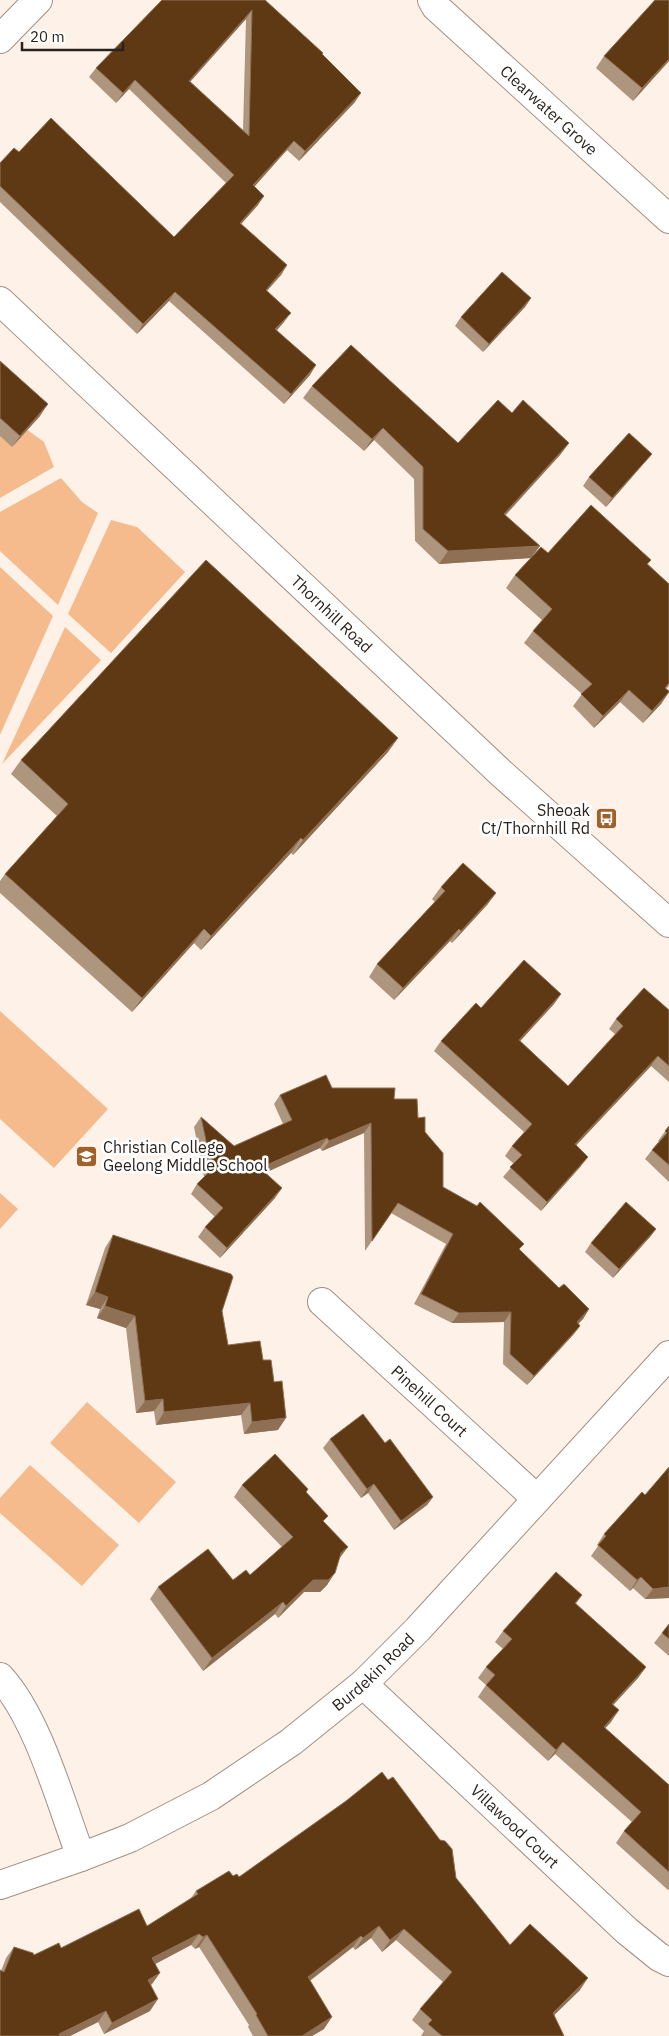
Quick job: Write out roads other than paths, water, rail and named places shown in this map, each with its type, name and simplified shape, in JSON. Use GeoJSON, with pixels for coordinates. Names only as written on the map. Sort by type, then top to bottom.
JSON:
{"type":"FeatureCollection","features":[{"type":"Feature","properties":{"kind":"street"},"geometry":{"type":"LineString","coordinates":[[0,39],[38,0]]}},
{"type":"Feature","properties":{"kind":"street","name":"Clearwater Grove"},"geometry":{"type":"LineString","coordinates":[[432,0],[436,7],[669,219]]}},
{"type":"Feature","properties":{"kind":"street","name":"Thornhill Road"},"geometry":{"type":"LineString","coordinates":[[0,301],[501,773],[669,923]]}},
{"type":"Feature","properties":{"kind":"street","name":"Pinehill Court"},"geometry":{"type":"LineString","coordinates":[[322,1302],[537,1498]]}},
{"type":"Feature","properties":{"kind":"street","name":"Burdekin Road"},"geometry":{"type":"LineString","coordinates":[[0,1885],[80,1858],[130,1838],[211,1796],[291,1742],[364,1684],[418,1629],[669,1355]]}},
{"type":"Feature","properties":{"kind":"street"},"geometry":{"type":"LineString","coordinates":[[0,1677],[20,1704],[37,1738],[80,1858]]}},
{"type":"Feature","properties":{"kind":"street","name":"Villawood Court"},"geometry":{"type":"LineString","coordinates":[[364,1684],[627,1931],[659,1957],[669,1962]]}},
{"type":"Feature","properties":{"kind":"place","name":"Sheoak Ct/Thornhill Rd"},"geometry":{"type":"Point","coordinates":[606,819]}},
{"type":"Feature","properties":{"kind":"place","name":"Christian College Geelong Middle School"},"geometry":{"type":"Point","coordinates":[87,1156]}}]}
